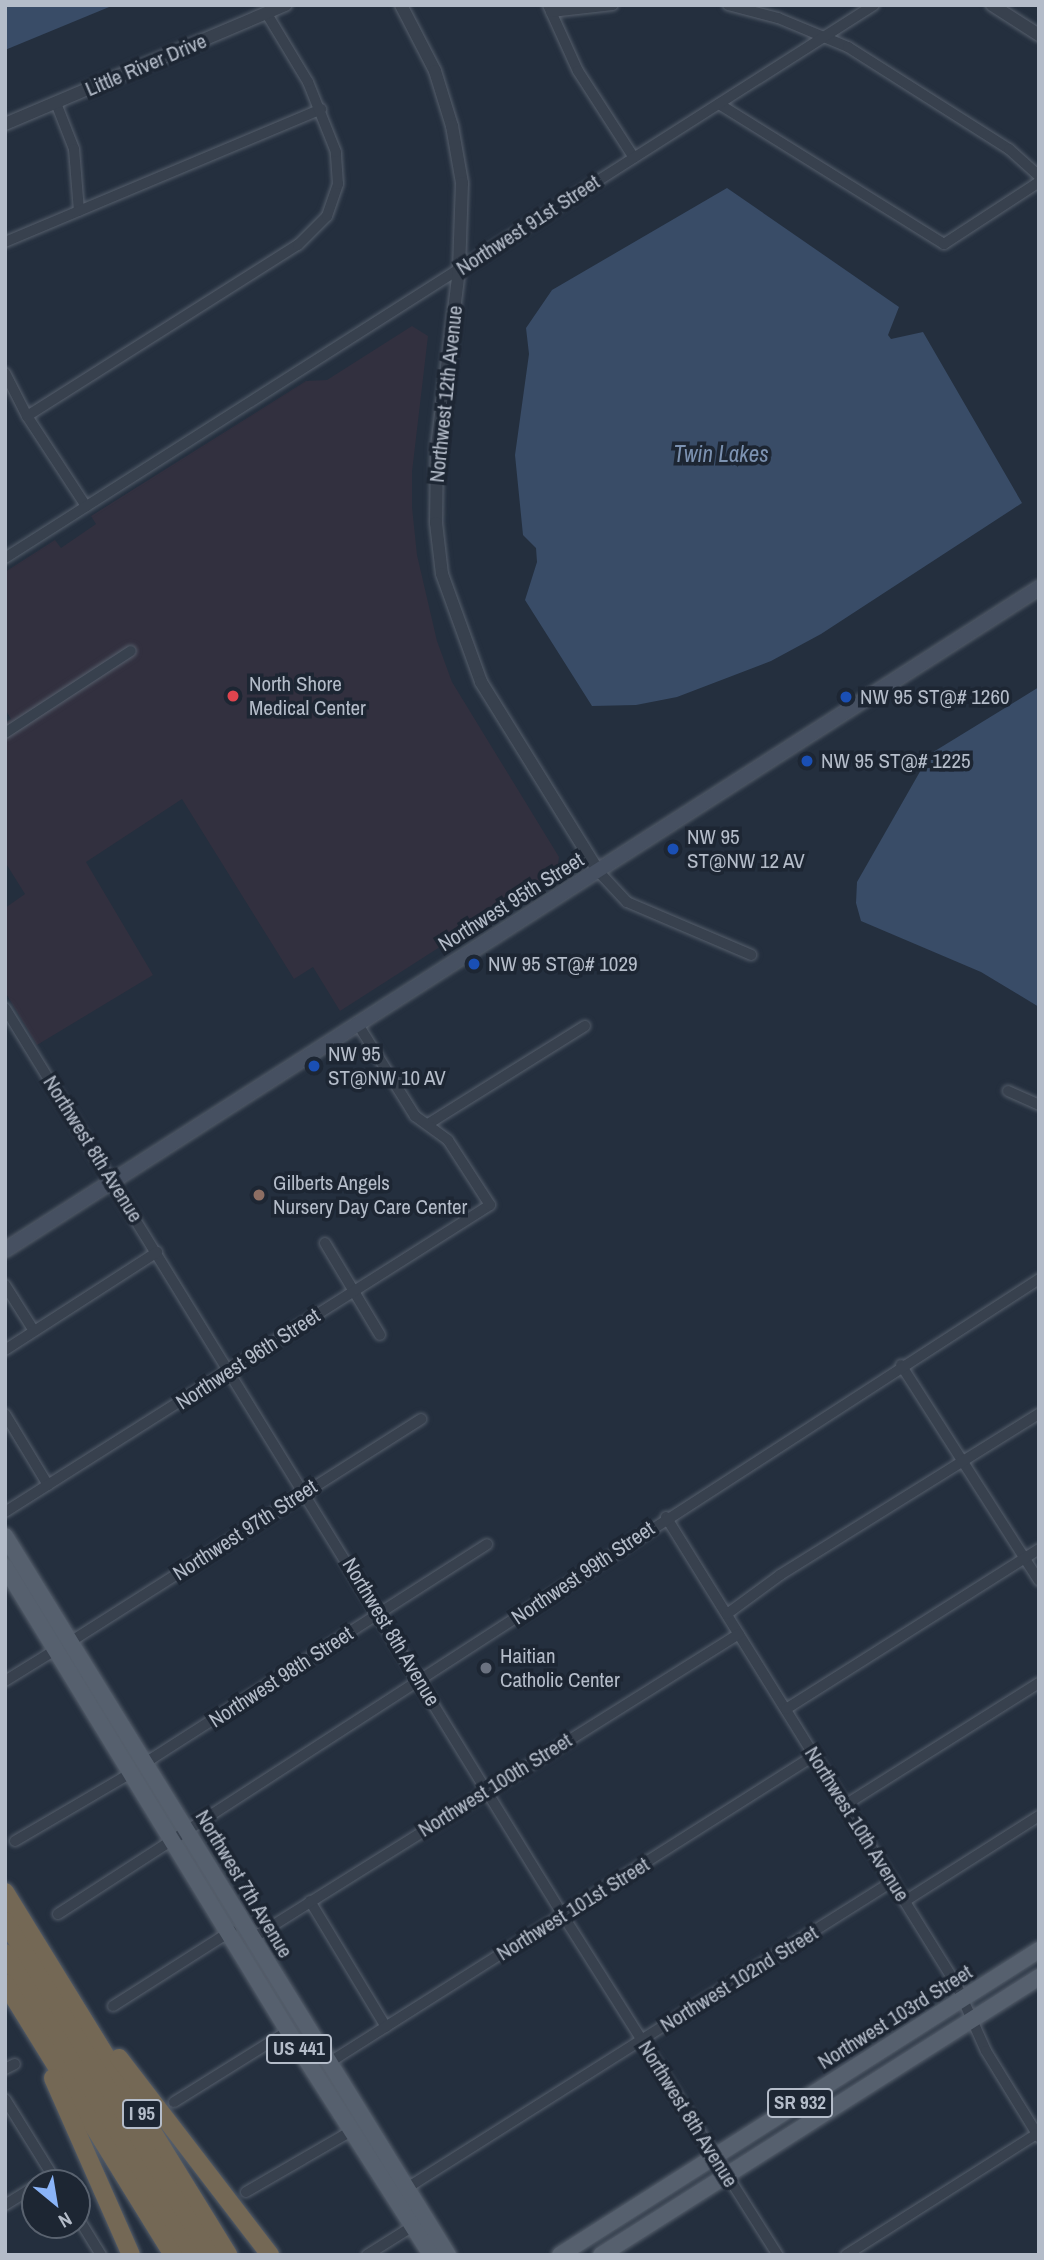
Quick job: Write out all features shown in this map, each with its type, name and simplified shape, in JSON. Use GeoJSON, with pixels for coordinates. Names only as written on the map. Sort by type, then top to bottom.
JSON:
{"type":"FeatureCollection","features":[{"type":"Feature","properties":{"kind":"highway","name":"I 95"},"geometry":{"type":"LineString","coordinates":[[5,1892],[228,2255]]}},
{"type":"Feature","properties":{"kind":"highway"},"geometry":{"type":"LineString","coordinates":[[5,1921],[210,2255]]}},
{"type":"Feature","properties":{"kind":"highway"},"geometry":{"type":"LineString","coordinates":[[5,1953],[190,2255]]}},
{"type":"Feature","properties":{"kind":"highway"},"geometry":{"type":"LineString","coordinates":[[56,1974],[270,2255]]}},
{"type":"Feature","properties":{"kind":"highway","name":"I 95"},"geometry":{"type":"LineString","coordinates":[[5,1983],[173,2255]]}},
{"type":"Feature","properties":{"kind":"highway"},"geometry":{"type":"LineString","coordinates":[[15,1999],[131,2255]]}},
{"type":"Feature","properties":{"kind":"main road","name":"Northwest 95th Street"},"geometry":{"type":"LineString","coordinates":[[5,1250],[1039,588]]}},
{"type":"Feature","properties":{"kind":"main road","name":"Northwest 7th Avenue"},"geometry":{"type":"LineString","coordinates":[[5,1536],[448,2255]]}},
{"type":"Feature","properties":{"kind":"main road","name":"Northwest 7th Avenue"},"geometry":{"type":"LineString","coordinates":[[5,1567],[288,2031],[431,2255]]}},
{"type":"Feature","properties":{"kind":"main road"},"geometry":{"type":"LineString","coordinates":[[22,1594],[36,1601],[57,1637],[70,1642]]}},
{"type":"Feature","properties":{"kind":"main road","name":"Northwest 103rd Street"},"geometry":{"type":"LineString","coordinates":[[560,2255],[1039,1950]]}},
{"type":"Feature","properties":{"kind":"main road","name":"Northwest 103rd Street"},"geometry":{"type":"LineString","coordinates":[[601,2255],[1039,1977]]}},
{"type":"Feature","properties":{"kind":"main road"},"geometry":{"type":"LineString","coordinates":[[268,1998],[285,2007],[314,2055],[330,2062]]}},
{"type":"Feature","properties":{"kind":"main road"},"geometry":{"type":"LineString","coordinates":[[352,2130],[367,2136],[392,2177],[407,2188]]}},
{"type":"Feature","properties":{"kind":"street","name":"Little River Drive"},"geometry":{"type":"LineString","coordinates":[[5,124],[286,5]]}},
{"type":"Feature","properties":{"kind":"street","name":"Northwest 12th Avenue"},"geometry":{"type":"LineString","coordinates":[[401,5],[435,71],[452,126],[462,183],[459,270],[437,446],[436,523],[442,574],[481,682],[599,872],[627,902],[751,955]]}},
{"type":"Feature","properties":{"kind":"street"},"geometry":{"type":"LineString","coordinates":[[612,5],[550,9],[578,71],[634,158]]}},
{"type":"Feature","properties":{"kind":"street"},"geometry":{"type":"LineString","coordinates":[[728,5],[848,47],[1009,149],[1039,176]]}},
{"type":"Feature","properties":{"kind":"street","name":"Northwest 91st Street"},"geometry":{"type":"LineString","coordinates":[[5,558],[874,5]]}},
{"type":"Feature","properties":{"kind":"street"},"geometry":{"type":"LineString","coordinates":[[992,5],[1039,35]]}},
{"type":"Feature","properties":{"kind":"street"},"geometry":{"type":"LineString","coordinates":[[27,416],[298,245],[327,216],[338,184],[336,152],[321,109],[267,14]]}},
{"type":"Feature","properties":{"kind":"street"},"geometry":{"type":"LineString","coordinates":[[56,103],[74,149],[79,211]]}},
{"type":"Feature","properties":{"kind":"street"},"geometry":{"type":"LineString","coordinates":[[719,104],[944,244],[1039,182]]}},
{"type":"Feature","properties":{"kind":"street"},"geometry":{"type":"LineString","coordinates":[[5,242],[321,109]]}},
{"type":"Feature","properties":{"kind":"street"},"geometry":{"type":"LineString","coordinates":[[5,373],[27,416],[86,506]]}},
{"type":"Feature","properties":{"kind":"street"},"geometry":{"type":"LineString","coordinates":[[5,733],[131,651]]}},
{"type":"Feature","properties":{"kind":"street","name":"Northwest 8th Avenue"},"geometry":{"type":"LineString","coordinates":[[5,1008],[305,1491],[564,1917],[778,2255]]}},
{"type":"Feature","properties":{"kind":"street"},"geometry":{"type":"LineString","coordinates":[[357,1023],[415,1116],[428,1124],[585,1026]]}},
{"type":"Feature","properties":{"kind":"street"},"geometry":{"type":"LineString","coordinates":[[1008,1091],[1039,1105]]}},
{"type":"Feature","properties":{"kind":"street","name":"Northwest 96th Street"},"geometry":{"type":"LineString","coordinates":[[5,1512],[231,1372],[353,1290],[490,1205],[448,1140],[428,1124]]}},
{"type":"Feature","properties":{"kind":"street"},"geometry":{"type":"LineString","coordinates":[[325,1243],[380,1335]]}},
{"type":"Feature","properties":{"kind":"street"},"geometry":{"type":"LineString","coordinates":[[5,1350],[157,1251]]}},
{"type":"Feature","properties":{"kind":"street","name":"Northwest 99th Street"},"geometry":{"type":"LineString","coordinates":[[58,1914],[421,1680],[666,1517],[1039,1279]]}},
{"type":"Feature","properties":{"kind":"street"},"geometry":{"type":"LineString","coordinates":[[5,1285],[34,1331]]}},
{"type":"Feature","properties":{"kind":"street"},"geometry":{"type":"LineString","coordinates":[[901,1365],[1039,1581]]}},
{"type":"Feature","properties":{"kind":"street"},"geometry":{"type":"LineString","coordinates":[[5,1414],[48,1485]]}},
{"type":"Feature","properties":{"kind":"street"},"geometry":{"type":"LineString","coordinates":[[727,1614],[780,1575],[1039,1414]]}},
{"type":"Feature","properties":{"kind":"street","name":"Northwest 97th Street"},"geometry":{"type":"LineString","coordinates":[[70,1642],[421,1419]]}},
{"type":"Feature","properties":{"kind":"street","name":"Northwest 10th Avenue"},"geometry":{"type":"LineString","coordinates":[[666,1517],[964,1998],[986,2050],[1038,2136]]}},
{"type":"Feature","properties":{"kind":"street","name":"Northwest 98th Street"},"geometry":{"type":"LineString","coordinates":[[145,1763],[486,1544]]}},
{"type":"Feature","properties":{"kind":"street"},"geometry":{"type":"LineString","coordinates":[[786,1709],[1039,1549]]}},
{"type":"Feature","properties":{"kind":"street","name":"Northwest 100th Street"},"geometry":{"type":"LineString","coordinates":[[253,1938],[486,1788],[739,1634]]}},
{"type":"Feature","properties":{"kind":"street"},"geometry":{"type":"LineString","coordinates":[[5,1681],[55,1650]]}},
{"type":"Feature","properties":{"kind":"street"},"geometry":{"type":"LineString","coordinates":[[845,1805],[1039,1683]]}},
{"type":"Feature","properties":{"kind":"street","name":"Northwest 101st Street"},"geometry":{"type":"LineString","coordinates":[[330,2062],[564,1917],[815,1755]]}},
{"type":"Feature","properties":{"kind":"street"},"geometry":{"type":"LineString","coordinates":[[15,1841],[131,1773]]}},
{"type":"Feature","properties":{"kind":"street"},"geometry":{"type":"LineString","coordinates":[[905,1901],[1039,1816]]}},
{"type":"Feature","properties":{"kind":"street","name":"Northwest 102nd Street"},"geometry":{"type":"LineString","coordinates":[[407,2188],[893,1881]]}},
{"type":"Feature","properties":{"kind":"street"},"geometry":{"type":"LineString","coordinates":[[310,1901],[386,2027]]}},
{"type":"Feature","properties":{"kind":"street"},"geometry":{"type":"LineString","coordinates":[[113,2006],[243,1923]]}},
{"type":"Feature","properties":{"kind":"street"},"geometry":{"type":"LineString","coordinates":[[174,2102],[288,2031]]}},
{"type":"Feature","properties":{"kind":"street"},"geometry":{"type":"LineString","coordinates":[[5,2099],[48,2169]]}},
{"type":"Feature","properties":{"kind":"street"},"geometry":{"type":"LineString","coordinates":[[246,2192],[352,2130]]}},
{"type":"Feature","properties":{"kind":"street"},"geometry":{"type":"LineString","coordinates":[[846,2255],[1038,2136]]}},
{"type":"Feature","properties":{"kind":"street"},"geometry":{"type":"LineString","coordinates":[[5,2205],[21,2195]]}},
{"type":"Feature","properties":{"kind":"street"},"geometry":{"type":"LineString","coordinates":[[367,2255],[413,2226]]}},
{"type":"Feature","properties":{"kind":"street"},"geometry":{"type":"LineString","coordinates":[[91,2239],[101,2255]]}},
{"type":"Feature","properties":{"kind":"shaded area","name":"North Shore Medical Center"},"geometry":{"type":"Polygon","coordinates":[[[412,326],[428,336],[412,472],[412,507],[417,555],[437,641],[452,682],[559,857],[557,872],[340,1011],[313,967],[294,979],[182,799],[86,862],[153,975],[37,1045],[5,992],[5,908],[25,894],[5,862],[5,723],[11,719],[5,709],[5,572],[55,540],[61,548],[96,524],[91,516],[306,381],[327,380],[412,326]]]}},
{"type":"Feature","properties":{"kind":"water"},"geometry":{"type":"Polygon","coordinates":[[[5,5],[114,5],[5,50],[5,5]]]}},
{"type":"Feature","properties":{"kind":"water","name":"Twin Lakes"},"geometry":{"type":"Polygon","coordinates":[[[727,188],[899,307],[888,335],[891,339],[923,332],[1022,503],[821,634],[771,661],[677,697],[636,705],[592,706],[525,600],[537,562],[536,548],[523,535],[515,455],[529,354],[526,328],[552,290],[727,188]]]}},
{"type":"Feature","properties":{"kind":"water"},"geometry":{"type":"Polygon","coordinates":[[[1039,687],[1039,1007],[981,972],[861,921],[856,903],[857,882],[930,754],[1039,687]]]}},
{"type":"Feature","properties":{"kind":"place","name":"North Shore Medical Center"},"geometry":{"type":"Point","coordinates":[233,696]}},
{"type":"Feature","properties":{"kind":"place","name":"NW 95 ST@# 1260"},"geometry":{"type":"Point","coordinates":[846,697]}},
{"type":"Feature","properties":{"kind":"place","name":"NW 95 ST@# 1225"},"geometry":{"type":"Point","coordinates":[807,761]}},
{"type":"Feature","properties":{"kind":"place","name":"NW 95 ST@NW 12 AV"},"geometry":{"type":"Point","coordinates":[673,849]}},
{"type":"Feature","properties":{"kind":"place","name":"NW 95 ST@# 1029"},"geometry":{"type":"Point","coordinates":[474,964]}},
{"type":"Feature","properties":{"kind":"place","name":"NW 95 ST@NW 10 AV"},"geometry":{"type":"Point","coordinates":[314,1066]}},
{"type":"Feature","properties":{"kind":"place","name":"Gilberts Angels Nursery Day Care Center"},"geometry":{"type":"Point","coordinates":[259,1195]}},
{"type":"Feature","properties":{"kind":"place","name":"Haitian Catholic Center"},"geometry":{"type":"Point","coordinates":[486,1668]}}]}
